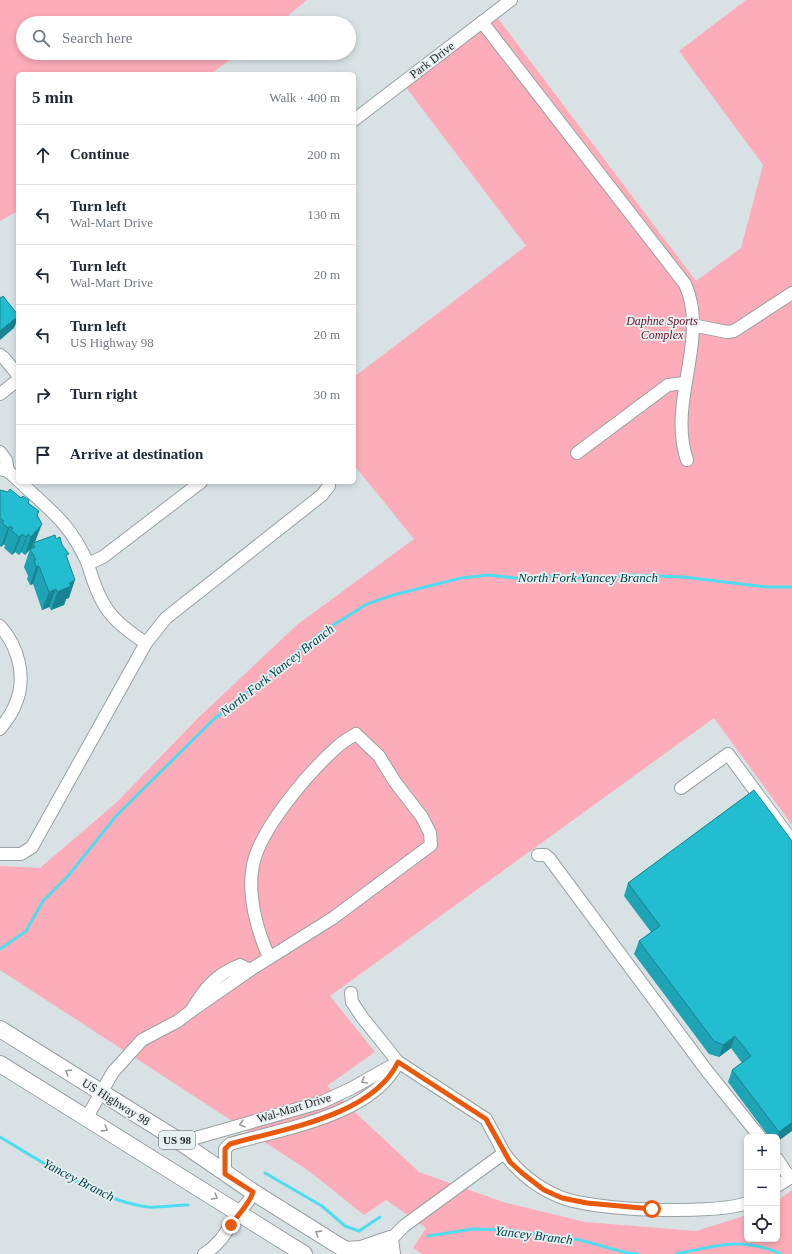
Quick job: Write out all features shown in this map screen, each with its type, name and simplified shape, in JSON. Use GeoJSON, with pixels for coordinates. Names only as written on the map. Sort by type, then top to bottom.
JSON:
{"type":"FeatureCollection","features":[{"type":"Feature","properties":{"kind":"main road","name":"US Highway 98"},"geometry":{"type":"LineString","coordinates":[[0,1030],[176,1139],[225,1174],[348,1252]]}},
{"type":"Feature","properties":{"kind":"main road","name":"US 98"},"geometry":{"type":"LineString","coordinates":[[0,1064],[304,1254]]}},
{"type":"Feature","properties":{"kind":"main road"},"geometry":{"type":"LineString","coordinates":[[348,1252],[361,1249],[391,1247]]}},
{"type":"Feature","properties":{"kind":"street","name":"Park Drive"},"geometry":{"type":"LineString","coordinates":[[356,118],[511,0]]}},
{"type":"Feature","properties":{"kind":"street"},"geometry":{"type":"LineString","coordinates":[[482,22],[685,284],[690,296],[693,312],[681,405],[682,446],[687,460]]}},
{"type":"Feature","properties":{"kind":"street"},"geometry":{"type":"LineString","coordinates":[[692,325],[727,332],[734,331],[792,293]]}},
{"type":"Feature","properties":{"kind":"street"},"geometry":{"type":"LineString","coordinates":[[0,355],[16,373]]}},
{"type":"Feature","properties":{"kind":"street"},"geometry":{"type":"LineString","coordinates":[[0,394],[16,382]]}},
{"type":"Feature","properties":{"kind":"street"},"geometry":{"type":"LineString","coordinates":[[576,453],[668,385],[685,383]]}},
{"type":"Feature","properties":{"kind":"street"},"geometry":{"type":"LineString","coordinates":[[0,452],[6,460],[4,470],[16,479]]}},
{"type":"Feature","properties":{"kind":"street"},"geometry":{"type":"LineString","coordinates":[[22,484],[60,518],[75,539],[88,564],[98,593],[106,610],[121,626],[146,643]]}},
{"type":"Feature","properties":{"kind":"street"},"geometry":{"type":"LineString","coordinates":[[88,564],[103,557],[198,484]]}},
{"type":"Feature","properties":{"kind":"street"},"geometry":{"type":"LineString","coordinates":[[0,854],[21,854],[32,847],[146,643],[166,618],[322,495],[329,486],[328,484]]}},
{"type":"Feature","properties":{"kind":"street"},"geometry":{"type":"LineString","coordinates":[[0,626],[15,650],[21,673],[19,696],[15,706],[0,729]]}},
{"type":"Feature","properties":{"kind":"street"},"geometry":{"type":"LineString","coordinates":[[87,1118],[102,1094],[113,1072],[142,1040],[178,1021],[191,1010],[269,957],[333,918],[431,845],[430,832],[422,817],[395,782],[379,756],[356,734],[336,747],[305,781],[283,809],[260,843],[252,866],[252,898],[256,920],[269,957]]}},
{"type":"Feature","properties":{"kind":"street"},"geometry":{"type":"LineString","coordinates":[[681,788],[728,754],[792,841]]}},
{"type":"Feature","properties":{"kind":"street"},"geometry":{"type":"LineString","coordinates":[[538,855],[545,855],[549,858],[707,1071],[758,1134]]}},
{"type":"Feature","properties":{"kind":"street"},"geometry":{"type":"LineString","coordinates":[[351,993],[352,1002],[362,1017],[398,1062],[486,1119],[504,1153],[520,1171],[535,1183],[562,1198],[626,1207],[695,1210],[730,1208],[744,1204]]}},
{"type":"Feature","properties":{"kind":"street","name":"Wal-Mart Drive"},"geometry":{"type":"LineString","coordinates":[[176,1139],[192,1139],[322,1102],[352,1088],[398,1062]]}},
{"type":"Feature","properties":{"kind":"street","name":"Wal-Mart Drive"},"geometry":{"type":"LineString","coordinates":[[225,1174],[225,1149],[230,1144],[325,1117],[355,1103],[369,1094],[392,1075],[398,1062]]}},
{"type":"Feature","properties":{"kind":"street"},"geometry":{"type":"LineString","coordinates":[[377,1254],[391,1247],[404,1226],[504,1153]]}},
{"type":"Feature","properties":{"kind":"street"},"geometry":{"type":"LineString","coordinates":[[780,1163],[790,1178],[780,1184]]}},
{"type":"Feature","properties":{"kind":"street"},"geometry":{"type":"LineString","coordinates":[[204,1254],[224,1238],[239,1213],[250,1200],[253,1192]]}},
{"type":"Feature","properties":{"kind":"green space"},"geometry":{"type":"Polygon","coordinates":[[[0,0],[307,0],[288,16],[16,16],[16,60],[230,60],[214,72],[16,72],[16,212],[0,221],[0,0]]]}},
{"type":"Feature","properties":{"kind":"green space","name":"Daphne Sports Complex"},"geometry":{"type":"Polygon","coordinates":[[[746,0],[792,0],[792,825],[714,718],[330,996],[375,1052],[327,1086],[419,1172],[503,1202],[585,1222],[696,1231],[744,1216],[744,1242],[780,1242],[780,1199],[792,1190],[792,1254],[422,1254],[413,1248],[426,1228],[386,1200],[364,1215],[309,1171],[0,970],[0,866],[40,868],[117,802],[199,717],[298,624],[414,539],[356,467],[356,375],[526,246],[402,82],[494,13],[696,281],[741,248],[763,165],[679,51],[746,0]]]}},
{"type":"Feature","properties":{"kind":"building"},"geometry":{"type":"Polygon","coordinates":[[[3,296],[16,312],[16,318],[0,331],[0,298],[3,296]]]}},
{"type":"Feature","properties":{"kind":"building"},"geometry":{"type":"Polygon","coordinates":[[[10,489],[21,498],[23,496],[29,500],[28,503],[39,511],[37,515],[42,524],[31,537],[28,534],[26,537],[22,534],[19,537],[11,530],[13,528],[10,526],[8,528],[2,523],[4,521],[0,518],[0,490],[8,492],[10,489]]]}},
{"type":"Feature","properties":{"kind":"building"},"geometry":{"type":"Polygon","coordinates":[[[55,535],[56,539],[60,537],[62,545],[69,554],[66,555],[75,580],[69,583],[71,586],[57,592],[56,589],[49,592],[39,566],[36,567],[34,560],[36,560],[30,549],[35,547],[33,543],[55,535]]]}},
{"type":"Feature","properties":{"kind":"building"},"geometry":{"type":"Polygon","coordinates":[[[754,790],[792,841],[792,1122],[779,1132],[732,1070],[751,1056],[735,1036],[723,1045],[714,1041],[639,941],[660,926],[628,883],[754,790]]]}},
{"type":"Feature","properties":{"kind":"waterway","name":"North Fork Yancey Branch"},"geometry":{"type":"LineString","coordinates":[[0,949],[26,931],[43,901],[68,876],[117,815],[213,720],[322,632],[367,604],[393,595],[461,578],[488,575],[525,579],[547,576],[589,578],[632,575],[683,577],[767,587],[792,587]]}},
{"type":"Feature","properties":{"kind":"waterway","name":"Yancey Branch"},"geometry":{"type":"LineString","coordinates":[[0,1137],[91,1189],[130,1204],[148,1207],[188,1205]]}},
{"type":"Feature","properties":{"kind":"waterway","name":"Yancey Branch"},"geometry":{"type":"LineString","coordinates":[[265,1173],[322,1206],[345,1226],[359,1231],[380,1217]]}},
{"type":"Feature","properties":{"kind":"waterway","name":"Yancey Branch"},"geometry":{"type":"LineString","coordinates":[[428,1236],[473,1229],[509,1230],[580,1240],[627,1253],[638,1254]]}},
{"type":"Feature","properties":{"kind":"waterway","name":"Yancey Branch"},"geometry":{"type":"LineString","coordinates":[[676,1254],[728,1244],[753,1245],[781,1254]]}},
{"type":"Feature","properties":{"kind":"route"},"geometry":{"type":"LineString","coordinates":[[231,1225],[250,1200],[253,1192],[225,1174],[225,1149],[230,1144],[325,1117],[345,1108],[381,1085],[392,1075],[398,1062],[469,1106],[486,1119],[494,1136],[510,1162],[544,1190],[562,1198],[587,1203],[652,1209]]}}]}
